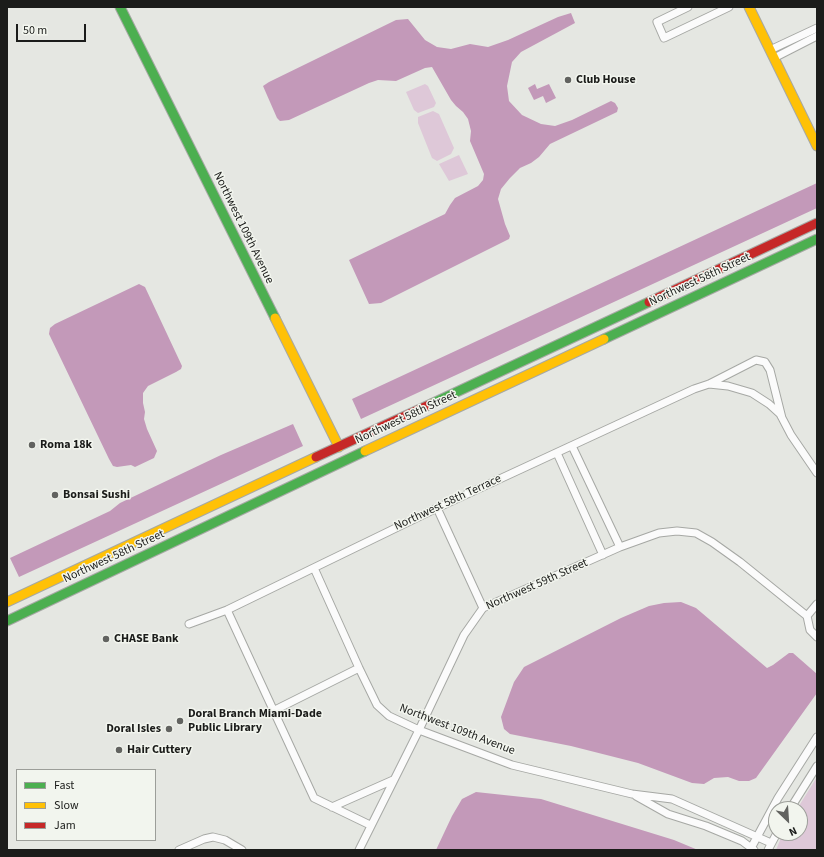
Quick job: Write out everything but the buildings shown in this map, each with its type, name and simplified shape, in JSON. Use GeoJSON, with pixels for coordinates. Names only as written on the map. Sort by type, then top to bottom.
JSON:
{"type":"FeatureCollection","features":[{"type":"Feature","properties":{"kind":"street","name":"Northwest 109th Avenue"},"geometry":{"type":"LineString","coordinates":[[120,7],[346,460]]}},
{"type":"Feature","properties":{"kind":"street"},"geometry":{"type":"LineString","coordinates":[[688,7],[657,22],[664,38],[729,7]]}},
{"type":"Feature","properties":{"kind":"street"},"geometry":{"type":"LineString","coordinates":[[749,7],[817,146]]}},
{"type":"Feature","properties":{"kind":"street"},"geometry":{"type":"LineString","coordinates":[[804,39],[817,28]]}},
{"type":"Feature","properties":{"kind":"street"},"geometry":{"type":"LineString","coordinates":[[772,54],[804,39],[817,36]]}},
{"type":"Feature","properties":{"kind":"street","name":"Northwest 58th Street"},"geometry":{"type":"LineString","coordinates":[[7,602],[817,223]]}},
{"type":"Feature","properties":{"kind":"street","name":"Northwest 58th Street"},"geometry":{"type":"LineString","coordinates":[[7,621],[817,239]]}},
{"type":"Feature","properties":{"kind":"street","name":"Northwest 58th Terrace"},"geometry":{"type":"LineString","coordinates":[[189,624],[227,610],[437,508],[694,389],[709,384],[756,360],[765,362],[770,370],[782,418]]}},
{"type":"Feature","properties":{"kind":"street"},"geometry":{"type":"LineString","coordinates":[[709,384],[728,386],[752,393],[769,404],[780,414],[791,435],[817,473]]}},
{"type":"Feature","properties":{"kind":"street"},"geometry":{"type":"LineString","coordinates":[[572,446],[620,547]]}},
{"type":"Feature","properties":{"kind":"street"},"geometry":{"type":"LineString","coordinates":[[557,453],[603,554]]}},
{"type":"Feature","properties":{"kind":"street"},"geometry":{"type":"LineString","coordinates":[[437,508],[483,608]]}},
{"type":"Feature","properties":{"kind":"street","name":"Northwest 59th Street"},"geometry":{"type":"LineString","coordinates":[[359,850],[370,825],[419,730],[464,635],[483,608],[620,547],[659,533],[678,531],[696,533],[712,542],[740,562],[807,616]]}},
{"type":"Feature","properties":{"kind":"street","name":"Northwest 109th Avenue"},"geometry":{"type":"LineString","coordinates":[[314,568],[377,705],[389,716],[419,730],[512,765],[632,794],[672,798],[757,836],[770,846]]}},
{"type":"Feature","properties":{"kind":"street"},"geometry":{"type":"LineString","coordinates":[[807,616],[817,604]]}},
{"type":"Feature","properties":{"kind":"street"},"geometry":{"type":"LineString","coordinates":[[227,610],[314,798],[370,825]]}},
{"type":"Feature","properties":{"kind":"street"},"geometry":{"type":"LineString","coordinates":[[807,616],[817,615]]}},
{"type":"Feature","properties":{"kind":"street"},"geometry":{"type":"LineString","coordinates":[[807,616],[810,630],[817,637]]}},
{"type":"Feature","properties":{"kind":"street"},"geometry":{"type":"LineString","coordinates":[[273,711],[359,668]]}},
{"type":"Feature","properties":{"kind":"street"},"geometry":{"type":"LineString","coordinates":[[752,849],[757,836],[790,777],[817,737]]}},
{"type":"Feature","properties":{"kind":"street"},"geometry":{"type":"LineString","coordinates":[[795,801],[817,766]]}},
{"type":"Feature","properties":{"kind":"street"},"geometry":{"type":"LineString","coordinates":[[332,807],[393,780]]}},
{"type":"Feature","properties":{"kind":"street","name":"Northwest 109th Avenue"},"geometry":{"type":"LineString","coordinates":[[632,794],[668,814],[706,826],[742,841],[752,849]]}},
{"type":"Feature","properties":{"kind":"street"},"geometry":{"type":"LineString","coordinates":[[179,850],[204,839],[213,837],[225,840],[242,850]]}},
{"type":"Feature","properties":{"kind":"shaded area"},"geometry":{"type":"Polygon","coordinates":[[[571,13],[575,23],[521,52],[512,62],[507,86],[509,101],[522,115],[541,124],[555,126],[572,120],[611,101],[615,103],[618,108],[617,112],[550,144],[539,157],[520,168],[510,178],[501,189],[498,199],[510,236],[509,239],[381,303],[369,304],[349,260],[445,214],[455,198],[478,186],[483,180],[484,174],[470,141],[471,131],[468,119],[451,100],[432,67],[425,68],[396,81],[378,80],[369,83],[289,120],[280,121],[277,118],[263,86],[396,20],[408,19],[425,40],[437,47],[451,49],[470,44],[488,47],[508,40],[558,17],[571,13]]]}},
{"type":"Feature","properties":{"kind":"shaded area"},"geometry":{"type":"Polygon","coordinates":[[[425,84],[428,86],[436,103],[434,107],[418,113],[414,110],[406,92],[425,84]]]}},
{"type":"Feature","properties":{"kind":"shaded area"},"geometry":{"type":"Polygon","coordinates":[[[535,84],[537,89],[549,84],[556,98],[546,103],[543,96],[534,100],[528,88],[535,84]]]}},
{"type":"Feature","properties":{"kind":"shaded area"},"geometry":{"type":"Polygon","coordinates":[[[433,111],[439,114],[454,148],[451,154],[437,161],[432,158],[418,123],[418,117],[433,111]]]}},
{"type":"Feature","properties":{"kind":"shaded area"},"geometry":{"type":"Polygon","coordinates":[[[459,155],[468,174],[449,181],[439,164],[459,155]]]}},
{"type":"Feature","properties":{"kind":"shaded area"},"geometry":{"type":"Polygon","coordinates":[[[817,183],[817,208],[361,419],[352,399],[817,183]]]}},
{"type":"Feature","properties":{"kind":"shaded area"},"geometry":{"type":"Polygon","coordinates":[[[139,284],[145,287],[182,366],[181,369],[176,372],[148,386],[143,393],[145,412],[144,419],[157,451],[154,458],[135,467],[131,465],[117,467],[113,466],[109,459],[49,334],[50,328],[55,324],[139,284]]]}},
{"type":"Feature","properties":{"kind":"shaded area"},"geometry":{"type":"Polygon","coordinates":[[[293,424],[303,446],[19,577],[10,558],[110,511],[120,503],[221,455],[293,424]]]}},
{"type":"Feature","properties":{"kind":"shaded area"},"geometry":{"type":"Polygon","coordinates":[[[681,602],[696,608],[767,668],[789,653],[793,653],[817,674],[817,693],[756,778],[749,781],[739,781],[728,777],[714,778],[704,784],[692,783],[638,763],[571,746],[510,734],[504,729],[501,717],[514,682],[524,667],[621,618],[649,606],[681,602]]]}},
{"type":"Feature","properties":{"kind":"shaded area"},"geometry":{"type":"Polygon","coordinates":[[[817,777],[817,850],[776,850],[780,841],[808,841],[808,801],[802,801],[817,777]]]}},
{"type":"Feature","properties":{"kind":"shaded area"},"geometry":{"type":"Polygon","coordinates":[[[476,792],[541,799],[674,840],[698,850],[436,850],[462,799],[476,792]]]}},
{"type":"Feature","properties":{"kind":"traffic: fast"},"geometry":{"type":"LineString","coordinates":[[120,7],[275,318]]}},
{"type":"Feature","properties":{"kind":"traffic: fast"},"geometry":{"type":"LineString","coordinates":[[604,339],[817,239]]}},
{"type":"Feature","properties":{"kind":"traffic: fast"},"geometry":{"type":"LineString","coordinates":[[431,404],[649,302]]}},
{"type":"Feature","properties":{"kind":"traffic: fast"},"geometry":{"type":"LineString","coordinates":[[7,621],[365,451]]}},
{"type":"Feature","properties":{"kind":"traffic: slow"},"geometry":{"type":"LineString","coordinates":[[749,7],[817,146]]}},
{"type":"Feature","properties":{"kind":"traffic: slow"},"geometry":{"type":"LineString","coordinates":[[275,318],[339,447]]}},
{"type":"Feature","properties":{"kind":"traffic: slow"},"geometry":{"type":"LineString","coordinates":[[365,451],[604,339]]}},
{"type":"Feature","properties":{"kind":"traffic: slow"},"geometry":{"type":"LineString","coordinates":[[7,602],[316,457]]}},
{"type":"Feature","properties":{"kind":"traffic: jam"},"geometry":{"type":"LineString","coordinates":[[649,302],[817,223]]}},
{"type":"Feature","properties":{"kind":"traffic: jam"},"geometry":{"type":"LineString","coordinates":[[316,457],[431,404]]}},
{"type":"Feature","properties":{"kind":"place","name":"Club House"},"geometry":{"type":"Point","coordinates":[568,80]}},
{"type":"Feature","properties":{"kind":"place","name":"Roma 18k"},"geometry":{"type":"Point","coordinates":[32,445]}},
{"type":"Feature","properties":{"kind":"place","name":"Bonsai Sushi"},"geometry":{"type":"Point","coordinates":[55,495]}},
{"type":"Feature","properties":{"kind":"place","name":"CHASE Bank"},"geometry":{"type":"Point","coordinates":[106,639]}},
{"type":"Feature","properties":{"kind":"place","name":"Doral Branch Miami-Dade Public Library"},"geometry":{"type":"Point","coordinates":[180,721]}},
{"type":"Feature","properties":{"kind":"place","name":"Doral Isles"},"geometry":{"type":"Point","coordinates":[169,729]}},
{"type":"Feature","properties":{"kind":"place","name":"Hair Cuttery"},"geometry":{"type":"Point","coordinates":[119,750]}}]}
